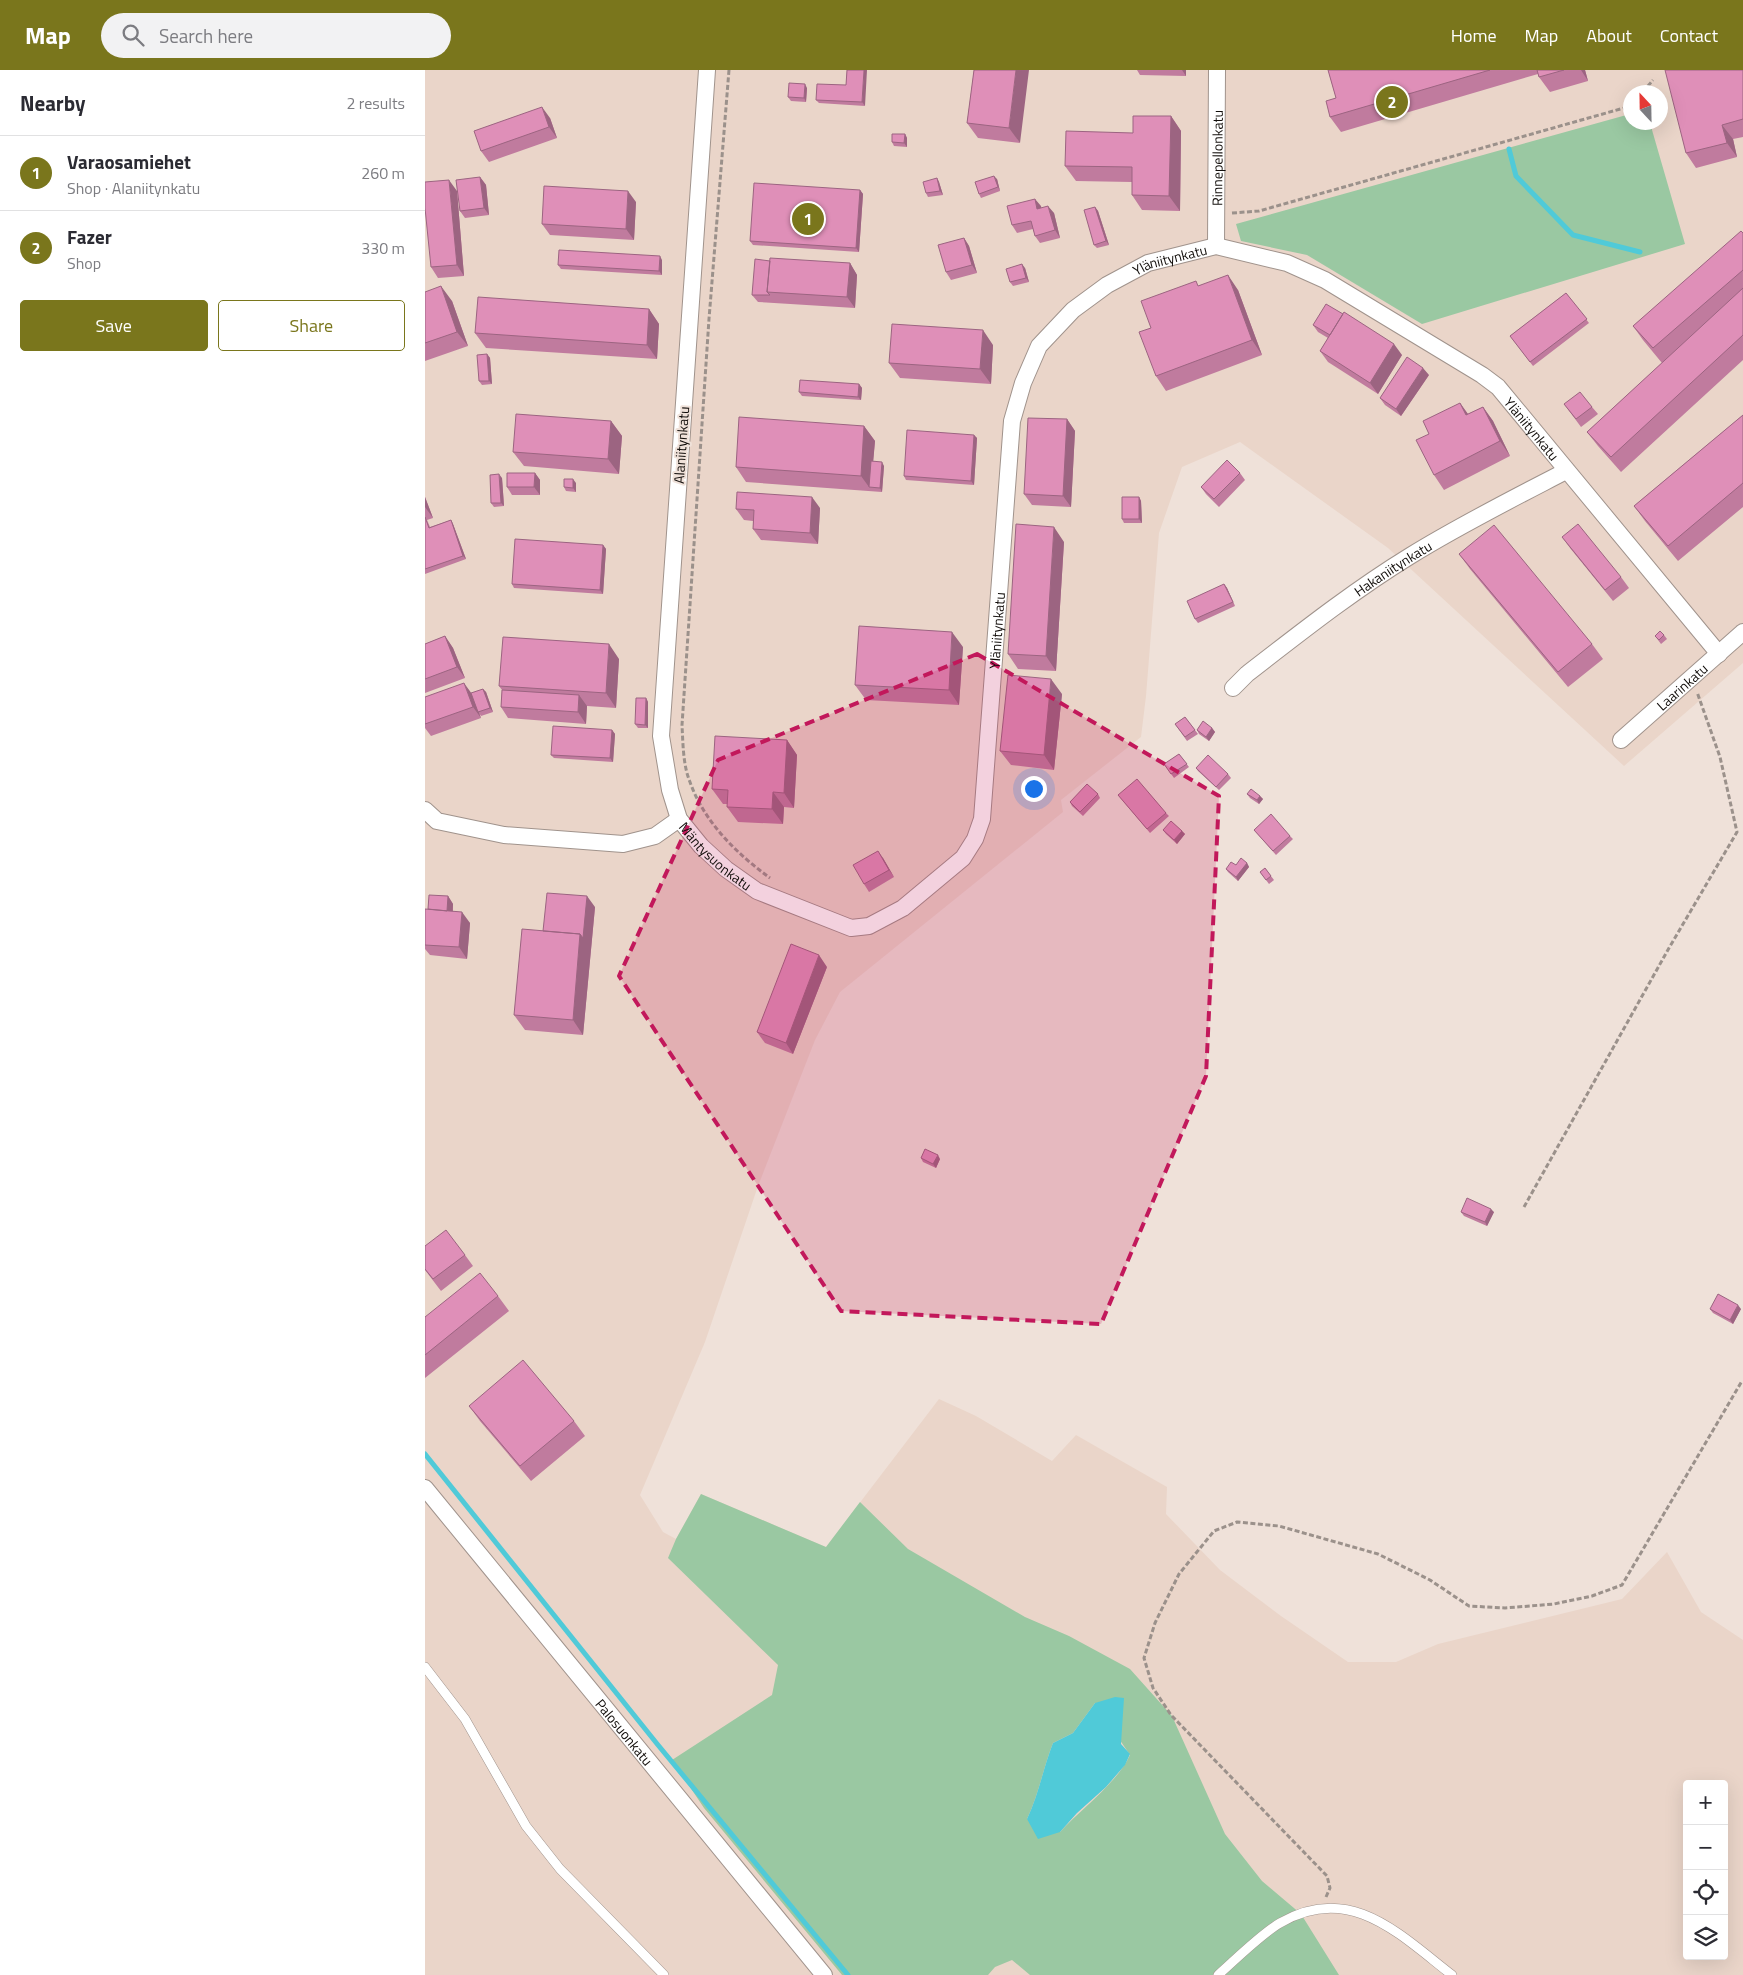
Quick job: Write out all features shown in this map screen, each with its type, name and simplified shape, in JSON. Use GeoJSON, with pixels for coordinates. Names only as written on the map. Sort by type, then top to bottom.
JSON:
{"type":"FeatureCollection","features":[{"type":"Feature","properties":{"kind":"street","name":"Alaniitynkatu"},"geometry":{"type":"LineString","coordinates":[[679,819],[670,790],[661,736],[707,70]]}},
{"type":"Feature","properties":{"kind":"street","name":"Rinnepellonkatu"},"geometry":{"type":"LineString","coordinates":[[1216,246],[1217,70]]}},
{"type":"Feature","properties":{"kind":"street","name":"Yläniitynkatu"},"geometry":{"type":"LineString","coordinates":[[963,858],[975,839],[981,819],[1012,421],[1023,383],[1039,346],[1073,310],[1107,285],[1148,262],[1216,246],[1287,263],[1325,280],[1476,370],[1497,387],[1719,654]]}},
{"type":"Feature","properties":{"kind":"street","name":"Hakaniitynkatu"},"geometry":{"type":"LineString","coordinates":[[1233,688],[1247,674],[1352,594],[1410,556],[1566,471]]}},
{"type":"Feature","properties":{"kind":"street","name":"Laarinkatu"},"geometry":{"type":"LineString","coordinates":[[1621,740],[1743,632]]}},
{"type":"Feature","properties":{"kind":"street","name":"Mäntysuonkatu"},"geometry":{"type":"LineString","coordinates":[[425,810],[437,821],[504,835],[623,844],[655,836],[679,819],[701,846],[726,870],[757,891],[851,928],[869,926],[903,908],[963,858]]}},
{"type":"Feature","properties":{"kind":"street","name":"Palosuonkatu"},"geometry":{"type":"LineString","coordinates":[[425,1488],[824,1975]]}},
{"type":"Feature","properties":{"kind":"lane"},"geometry":{"type":"LineString","coordinates":[[425,1667],[465,1719],[526,1826],[560,1869],[664,1975]]}},
{"type":"Feature","properties":{"kind":"lane"},"geometry":{"type":"LineString","coordinates":[[1218,1975],[1278,1924],[1296,1914],[1316,1908],[1338,1907],[1359,1912],[1385,1925],[1452,1975]]}},
{"type":"Feature","properties":{"kind":"path"},"geometry":{"type":"LineString","coordinates":[[729,70],[709,318],[682,725],[689,781],[702,807],[718,830],[747,861],[776,882],[787,903]]}},
{"type":"Feature","properties":{"kind":"path"},"geometry":{"type":"LineString","coordinates":[[1649,85],[1653,80]]}},
{"type":"Feature","properties":{"kind":"path"},"geometry":{"type":"LineString","coordinates":[[1229,213],[1259,212],[1623,108]]}},
{"type":"Feature","properties":{"kind":"path"},"geometry":{"type":"LineString","coordinates":[[1524,1207],[1669,948],[1737,832],[1720,757],[1691,678]]}},
{"type":"Feature","properties":{"kind":"path"},"geometry":{"type":"LineString","coordinates":[[1316,1908],[1327,1895],[1330,1888],[1327,1876],[1171,1715],[1153,1688],[1144,1658],[1155,1623],[1179,1574],[1214,1531],[1237,1522],[1257,1523],[1279,1526],[1378,1554],[1430,1580],[1469,1606],[1505,1608],[1554,1604],[1592,1596],[1622,1585],[1742,1381]]}},
{"type":"Feature","properties":{"kind":"highlighted area"},"geometry":{"type":"Polygon","coordinates":[[[977,654],[1219,796],[1206,1076],[1101,1324],[841,1311],[619,976],[718,760],[977,654]]]}},
{"type":"Feature","properties":{"kind":"shaded area"},"geometry":{"type":"Polygon","coordinates":[[[425,70],[1743,70],[1743,663],[1624,766],[1388,548],[1240,442],[1182,467],[1159,533],[1141,737],[1061,800],[1063,812],[840,992],[815,1040],[758,1186],[705,1342],[640,1495],[663,1532],[676,1539],[701,1494],[826,1547],[939,1399],[976,1416],[1052,1461],[1076,1435],[1167,1487],[1166,1514],[1220,1570],[1281,1616],[1348,1662],[1396,1662],[1438,1644],[1622,1599],[1667,1552],[1701,1612],[1743,1640],[1743,1975],[425,1975],[425,70]]]}},
{"type":"Feature","properties":{"kind":"green space"},"geometry":{"type":"Polygon","coordinates":[[[1623,116],[1623,130],[1652,130],[1685,244],[1422,324],[1307,255],[1241,241],[1236,224],[1623,116]]]}},
{"type":"Feature","properties":{"kind":"green space"},"geometry":{"type":"Polygon","coordinates":[[[701,1494],[826,1547],[860,1502],[908,1549],[1025,1617],[1069,1636],[1130,1669],[1172,1716],[1225,1834],[1262,1881],[1301,1914],[1339,1975],[1030,1975],[1012,1960],[995,1967],[988,1975],[842,1975],[704,1808],[672,1760],[772,1695],[778,1665],[668,1558],[676,1539],[701,1494]],[[1095,1703],[1073,1733],[1053,1743],[1027,1819],[1060,1832],[1108,1785],[1130,1755],[1095,1703]]]}},
{"type":"Feature","properties":{"kind":"water"},"geometry":{"type":"Polygon","coordinates":[[[1115,1697],[1124,1698],[1121,1744],[1130,1754],[1125,1765],[1106,1787],[1077,1813],[1060,1832],[1038,1839],[1027,1819],[1053,1743],[1073,1733],[1095,1703],[1115,1697]]]}},
{"type":"Feature","properties":{"kind":"building"},"geometry":{"type":"Polygon","coordinates":[[[847,70],[864,70],[862,102],[816,100],[817,84],[846,85],[847,70]]]}},
{"type":"Feature","properties":{"kind":"building"},"geometry":{"type":"Polygon","coordinates":[[[974,70],[1016,70],[1009,128],[967,123],[974,70]]]}},
{"type":"Feature","properties":{"kind":"building"},"geometry":{"type":"Polygon","coordinates":[[[1328,70],[1490,70],[1330,117],[1326,101],[1336,98],[1328,70]]]}},
{"type":"Feature","properties":{"kind":"building"},"geometry":{"type":"Polygon","coordinates":[[[1537,70],[1564,70],[1539,77],[1537,70]]]}},
{"type":"Feature","properties":{"kind":"building"},"geometry":{"type":"Polygon","coordinates":[[[1665,70],[1743,70],[1743,119],[1722,125],[1727,143],[1686,153],[1665,70]]]}},
{"type":"Feature","properties":{"kind":"building"},"geometry":{"type":"Polygon","coordinates":[[[789,83],[805,84],[804,98],[788,97],[789,83]]]}},
{"type":"Feature","properties":{"kind":"building"},"geometry":{"type":"Polygon","coordinates":[[[542,107],[549,127],[481,151],[474,131],[542,107]]]}},
{"type":"Feature","properties":{"kind":"building"},"geometry":{"type":"Polygon","coordinates":[[[1133,116],[1171,116],[1169,196],[1132,195],[1132,167],[1065,166],[1066,131],[1133,133],[1133,116]]]}},
{"type":"Feature","properties":{"kind":"building"},"geometry":{"type":"Polygon","coordinates":[[[892,134],[905,134],[904,143],[892,142],[892,134]]]}},
{"type":"Feature","properties":{"kind":"building"},"geometry":{"type":"Polygon","coordinates":[[[994,176],[998,187],[979,194],[975,182],[994,176]]]}},
{"type":"Feature","properties":{"kind":"building"},"geometry":{"type":"Polygon","coordinates":[[[480,177],[484,208],[460,211],[456,180],[480,177]]]}},
{"type":"Feature","properties":{"kind":"building"},"geometry":{"type":"Polygon","coordinates":[[[937,178],[940,191],[926,193],[923,182],[937,178]]]}},
{"type":"Feature","properties":{"kind":"building"},"geometry":{"type":"Polygon","coordinates":[[[449,180],[457,265],[431,267],[425,208],[425,182],[449,180]]]}},
{"type":"Feature","properties":{"kind":"building"},"geometry":{"type":"Polygon","coordinates":[[[754,183],[860,190],[856,248],[750,241],[754,183]]]}},
{"type":"Feature","properties":{"kind":"building"},"geometry":{"type":"Polygon","coordinates":[[[544,186],[628,191],[626,229],[542,224],[544,186]]]}},
{"type":"Feature","properties":{"kind":"building"},"geometry":{"type":"Polygon","coordinates":[[[1035,199],[1037,209],[1048,206],[1055,230],[1035,236],[1031,221],[1012,225],[1007,206],[1035,199]]]}},
{"type":"Feature","properties":{"kind":"building"},"geometry":{"type":"Polygon","coordinates":[[[1095,207],[1106,241],[1094,245],[1084,210],[1095,207]]]}},
{"type":"Feature","properties":{"kind":"building"},"geometry":{"type":"Polygon","coordinates":[[[1741,231],[1743,233],[1743,270],[1653,348],[1633,326],[1741,231]]]}},
{"type":"Feature","properties":{"kind":"building"},"geometry":{"type":"Polygon","coordinates":[[[964,238],[972,265],[946,272],[938,245],[964,238]]]}},
{"type":"Feature","properties":{"kind":"building"},"geometry":{"type":"Polygon","coordinates":[[[559,250],[660,256],[659,271],[558,265],[559,250]]]}},
{"type":"Feature","properties":{"kind":"building"},"geometry":{"type":"Polygon","coordinates":[[[770,258],[850,263],[847,297],[767,292],[770,258]]]}},
{"type":"Feature","properties":{"kind":"building"},"geometry":{"type":"Polygon","coordinates":[[[755,259],[770,261],[767,292],[770,295],[752,295],[755,259]]]}},
{"type":"Feature","properties":{"kind":"building"},"geometry":{"type":"Polygon","coordinates":[[[1022,264],[1026,278],[1010,282],[1006,269],[1022,264]]]}},
{"type":"Feature","properties":{"kind":"building"},"geometry":{"type":"Polygon","coordinates":[[[1228,275],[1252,340],[1156,376],[1139,332],[1151,328],[1141,301],[1196,281],[1198,286],[1228,275]]]}},
{"type":"Feature","properties":{"kind":"building"},"geometry":{"type":"Polygon","coordinates":[[[441,286],[457,332],[425,343],[425,292],[441,286]]]}},
{"type":"Feature","properties":{"kind":"building"},"geometry":{"type":"Polygon","coordinates":[[[1743,288],[1743,335],[1611,457],[1587,432],[1743,288]]]}},
{"type":"Feature","properties":{"kind":"building"},"geometry":{"type":"Polygon","coordinates":[[[1566,293],[1587,319],[1530,362],[1510,336],[1566,293]]]}},
{"type":"Feature","properties":{"kind":"building"},"geometry":{"type":"Polygon","coordinates":[[[478,297],[649,309],[647,345],[475,333],[478,297]]]}},
{"type":"Feature","properties":{"kind":"building"},"geometry":{"type":"Polygon","coordinates":[[[1326,304],[1343,314],[1330,335],[1313,325],[1326,304]]]}},
{"type":"Feature","properties":{"kind":"building"},"geometry":{"type":"Polygon","coordinates":[[[1344,312],[1394,344],[1370,383],[1320,351],[1344,312]]]}},
{"type":"Feature","properties":{"kind":"building"},"geometry":{"type":"Polygon","coordinates":[[[892,324],[983,330],[980,369],[889,363],[892,324]]]}},
{"type":"Feature","properties":{"kind":"building"},"geometry":{"type":"Polygon","coordinates":[[[487,354],[489,381],[479,381],[477,355],[487,354]]]}},
{"type":"Feature","properties":{"kind":"building"},"geometry":{"type":"Polygon","coordinates":[[[1407,357],[1423,368],[1396,409],[1380,398],[1407,357]]]}},
{"type":"Feature","properties":{"kind":"building"},"geometry":{"type":"Polygon","coordinates":[[[800,380],[859,384],[858,397],[799,392],[800,380]]]}},
{"type":"Feature","properties":{"kind":"building"},"geometry":{"type":"Polygon","coordinates":[[[1580,392],[1592,407],[1576,419],[1564,404],[1580,392]]]}},
{"type":"Feature","properties":{"kind":"building"},"geometry":{"type":"Polygon","coordinates":[[[1460,403],[1466,415],[1483,407],[1500,441],[1434,475],[1416,440],[1429,434],[1423,421],[1460,403]]]}},
{"type":"Feature","properties":{"kind":"building"},"geometry":{"type":"Polygon","coordinates":[[[516,414],[611,421],[608,459],[513,452],[516,414]]]}},
{"type":"Feature","properties":{"kind":"building"},"geometry":{"type":"Polygon","coordinates":[[[1743,415],[1743,483],[1668,546],[1634,506],[1743,415]]]}},
{"type":"Feature","properties":{"kind":"building"},"geometry":{"type":"Polygon","coordinates":[[[739,417],[864,426],[861,476],[736,467],[739,417]]]}},
{"type":"Feature","properties":{"kind":"building"},"geometry":{"type":"Polygon","coordinates":[[[1028,418],[1067,419],[1063,496],[1024,494],[1028,418]]]}},
{"type":"Feature","properties":{"kind":"building"},"geometry":{"type":"Polygon","coordinates":[[[907,430],[974,435],[971,481],[904,476],[907,430]]]}},
{"type":"Feature","properties":{"kind":"building"},"geometry":{"type":"Polygon","coordinates":[[[1227,460],[1240,473],[1214,499],[1201,487],[1227,460]]]}},
{"type":"Feature","properties":{"kind":"building"},"geometry":{"type":"Polygon","coordinates":[[[871,461],[882,462],[880,488],[869,487],[871,461]]]}},
{"type":"Feature","properties":{"kind":"building"},"geometry":{"type":"Polygon","coordinates":[[[507,473],[535,473],[534,487],[507,487],[507,473]]]}},
{"type":"Feature","properties":{"kind":"building"},"geometry":{"type":"Polygon","coordinates":[[[499,474],[501,503],[491,503],[490,475],[499,474]]]}},
{"type":"Feature","properties":{"kind":"building"},"geometry":{"type":"Polygon","coordinates":[[[564,479],[573,479],[573,488],[564,487],[564,479]]]}},
{"type":"Feature","properties":{"kind":"building"},"geometry":{"type":"Polygon","coordinates":[[[737,492],[812,497],[810,533],[753,529],[754,510],[736,509],[737,492]]]}},
{"type":"Feature","properties":{"kind":"building"},"geometry":{"type":"Polygon","coordinates":[[[1122,497],[1139,497],[1139,519],[1122,519],[1122,497]]]}},
{"type":"Feature","properties":{"kind":"building"},"geometry":{"type":"Polygon","coordinates":[[[425,517],[429,528],[451,520],[463,556],[425,569],[425,517]]]}},
{"type":"Feature","properties":{"kind":"building"},"geometry":{"type":"Polygon","coordinates":[[[1016,524],[1054,527],[1046,656],[1008,654],[1016,524]]]}},
{"type":"Feature","properties":{"kind":"building"},"geometry":{"type":"Polygon","coordinates":[[[1578,524],[1621,577],[1605,590],[1562,537],[1578,524]]]}},
{"type":"Feature","properties":{"kind":"building"},"geometry":{"type":"Polygon","coordinates":[[[1494,525],[1592,644],[1558,672],[1459,554],[1494,525]]]}},
{"type":"Feature","properties":{"kind":"building"},"geometry":{"type":"Polygon","coordinates":[[[515,539],[603,545],[600,590],[512,584],[515,539]]]}},
{"type":"Feature","properties":{"kind":"building"},"geometry":{"type":"Polygon","coordinates":[[[1224,584],[1233,602],[1195,619],[1187,601],[1224,584]]]}},
{"type":"Feature","properties":{"kind":"building"},"geometry":{"type":"Polygon","coordinates":[[[859,626],[952,632],[949,690],[855,685],[859,626]]]}},
{"type":"Feature","properties":{"kind":"building"},"geometry":{"type":"Polygon","coordinates":[[[1660,631],[1664,635],[1659,640],[1655,636],[1660,631]]]}},
{"type":"Feature","properties":{"kind":"building"},"geometry":{"type":"Polygon","coordinates":[[[445,636],[457,667],[425,679],[425,644],[445,636]]]}},
{"type":"Feature","properties":{"kind":"building"},"geometry":{"type":"Polygon","coordinates":[[[503,637],[609,644],[606,693],[499,686],[503,637]]]}},
{"type":"Feature","properties":{"kind":"building"},"geometry":{"type":"Polygon","coordinates":[[[1008,675],[1051,679],[1044,755],[1000,751],[1008,675]]]}},
{"type":"Feature","properties":{"kind":"building"},"geometry":{"type":"Polygon","coordinates":[[[464,683],[473,707],[425,724],[425,697],[464,683]]]}},
{"type":"Feature","properties":{"kind":"building"},"geometry":{"type":"Polygon","coordinates":[[[483,689],[490,708],[478,712],[471,693],[483,689]]]}},
{"type":"Feature","properties":{"kind":"building"},"geometry":{"type":"Polygon","coordinates":[[[502,690],[579,695],[578,712],[501,707],[502,690]]]}},
{"type":"Feature","properties":{"kind":"building"},"geometry":{"type":"Polygon","coordinates":[[[636,698],[646,698],[645,725],[635,724],[636,698]]]}},
{"type":"Feature","properties":{"kind":"building"},"geometry":{"type":"Polygon","coordinates":[[[1185,717],[1195,730],[1185,737],[1175,724],[1185,717]]]}},
{"type":"Feature","properties":{"kind":"building"},"geometry":{"type":"Polygon","coordinates":[[[1203,721],[1212,728],[1206,737],[1197,730],[1203,721]]]}},
{"type":"Feature","properties":{"kind":"building"},"geometry":{"type":"Polygon","coordinates":[[[553,726],[612,730],[610,758],[551,755],[553,726]]]}},
{"type":"Feature","properties":{"kind":"building"},"geometry":{"type":"Polygon","coordinates":[[[715,736],[787,740],[784,793],[773,792],[772,809],[727,807],[728,790],[712,789],[715,736]]]}},
{"type":"Feature","properties":{"kind":"building"},"geometry":{"type":"Polygon","coordinates":[[[1179,754],[1187,764],[1171,774],[1164,764],[1179,754]]]}},
{"type":"Feature","properties":{"kind":"building"},"geometry":{"type":"Polygon","coordinates":[[[1208,755],[1228,774],[1216,787],[1196,768],[1208,755]]]}},
{"type":"Feature","properties":{"kind":"building"},"geometry":{"type":"Polygon","coordinates":[[[1137,779],[1166,813],[1147,829],[1118,795],[1137,779]]]}},
{"type":"Feature","properties":{"kind":"building"},"geometry":{"type":"Polygon","coordinates":[[[1087,784],[1098,794],[1080,812],[1070,802],[1087,784]]]}},
{"type":"Feature","properties":{"kind":"building"},"geometry":{"type":"Polygon","coordinates":[[[1251,789],[1260,796],[1257,800],[1247,794],[1251,789]]]}},
{"type":"Feature","properties":{"kind":"building"},"geometry":{"type":"Polygon","coordinates":[[[1271,814],[1290,836],[1273,851],[1254,830],[1271,814]]]}},
{"type":"Feature","properties":{"kind":"building"},"geometry":{"type":"Polygon","coordinates":[[[1171,821],[1182,831],[1174,840],[1163,830],[1171,821]]]}},
{"type":"Feature","properties":{"kind":"building"},"geometry":{"type":"Polygon","coordinates":[[[878,851],[889,870],[864,884],[853,865],[878,851]]]}},
{"type":"Feature","properties":{"kind":"building"},"geometry":{"type":"Polygon","coordinates":[[[1241,858],[1247,863],[1236,877],[1226,869],[1231,862],[1236,865],[1241,858]]]}},
{"type":"Feature","properties":{"kind":"building"},"geometry":{"type":"Polygon","coordinates":[[[1265,868],[1271,876],[1266,880],[1260,872],[1265,868]]]}},
{"type":"Feature","properties":{"kind":"building"},"geometry":{"type":"Polygon","coordinates":[[[547,893],[587,896],[583,938],[580,934],[543,931],[547,893]]]}},
{"type":"Feature","properties":{"kind":"building"},"geometry":{"type":"Polygon","coordinates":[[[429,895],[448,896],[447,911],[428,909],[429,895]]]}},
{"type":"Feature","properties":{"kind":"building"},"geometry":{"type":"Polygon","coordinates":[[[425,909],[462,912],[459,947],[425,945],[425,909]]]}},
{"type":"Feature","properties":{"kind":"building"},"geometry":{"type":"Polygon","coordinates":[[[522,929],[580,934],[573,1020],[514,1015],[522,929]]]}},
{"type":"Feature","properties":{"kind":"building"},"geometry":{"type":"Polygon","coordinates":[[[791,944],[819,955],[786,1043],[757,1032],[791,944]]]}},
{"type":"Feature","properties":{"kind":"building"},"geometry":{"type":"Polygon","coordinates":[[[925,1149],[938,1155],[933,1164],[921,1158],[925,1149]]]}},
{"type":"Feature","properties":{"kind":"building"},"geometry":{"type":"Polygon","coordinates":[[[1467,1198],[1491,1209],[1485,1222],[1461,1212],[1467,1198]]]}},
{"type":"Feature","properties":{"kind":"building"},"geometry":{"type":"Polygon","coordinates":[[[446,1230],[465,1255],[433,1279],[425,1269],[425,1246],[446,1230]]]}},
{"type":"Feature","properties":{"kind":"building"},"geometry":{"type":"Polygon","coordinates":[[[480,1273],[498,1296],[425,1355],[425,1317],[480,1273]]]}},
{"type":"Feature","properties":{"kind":"building"},"geometry":{"type":"Polygon","coordinates":[[[1718,1294],[1738,1305],[1730,1320],[1710,1309],[1718,1294]]]}},
{"type":"Feature","properties":{"kind":"building"},"geometry":{"type":"Polygon","coordinates":[[[523,1360],[574,1421],[520,1466],[469,1406],[523,1360]]]}},
{"type":"Feature","properties":{"kind":"waterway"},"geometry":{"type":"LineString","coordinates":[[1509,149],[1516,176],[1573,235],[1640,252]]}},
{"type":"Feature","properties":{"kind":"waterway"},"geometry":{"type":"LineString","coordinates":[[425,1454],[658,1745],[848,1975]]}},
{"type":"Feature","properties":{"kind":"place","name":"Fazer"},"geometry":{"type":"Point","coordinates":[1392,102]}},
{"type":"Feature","properties":{"kind":"place","name":"Varaosamiehet"},"geometry":{"type":"Point","coordinates":[808,219]}}]}
